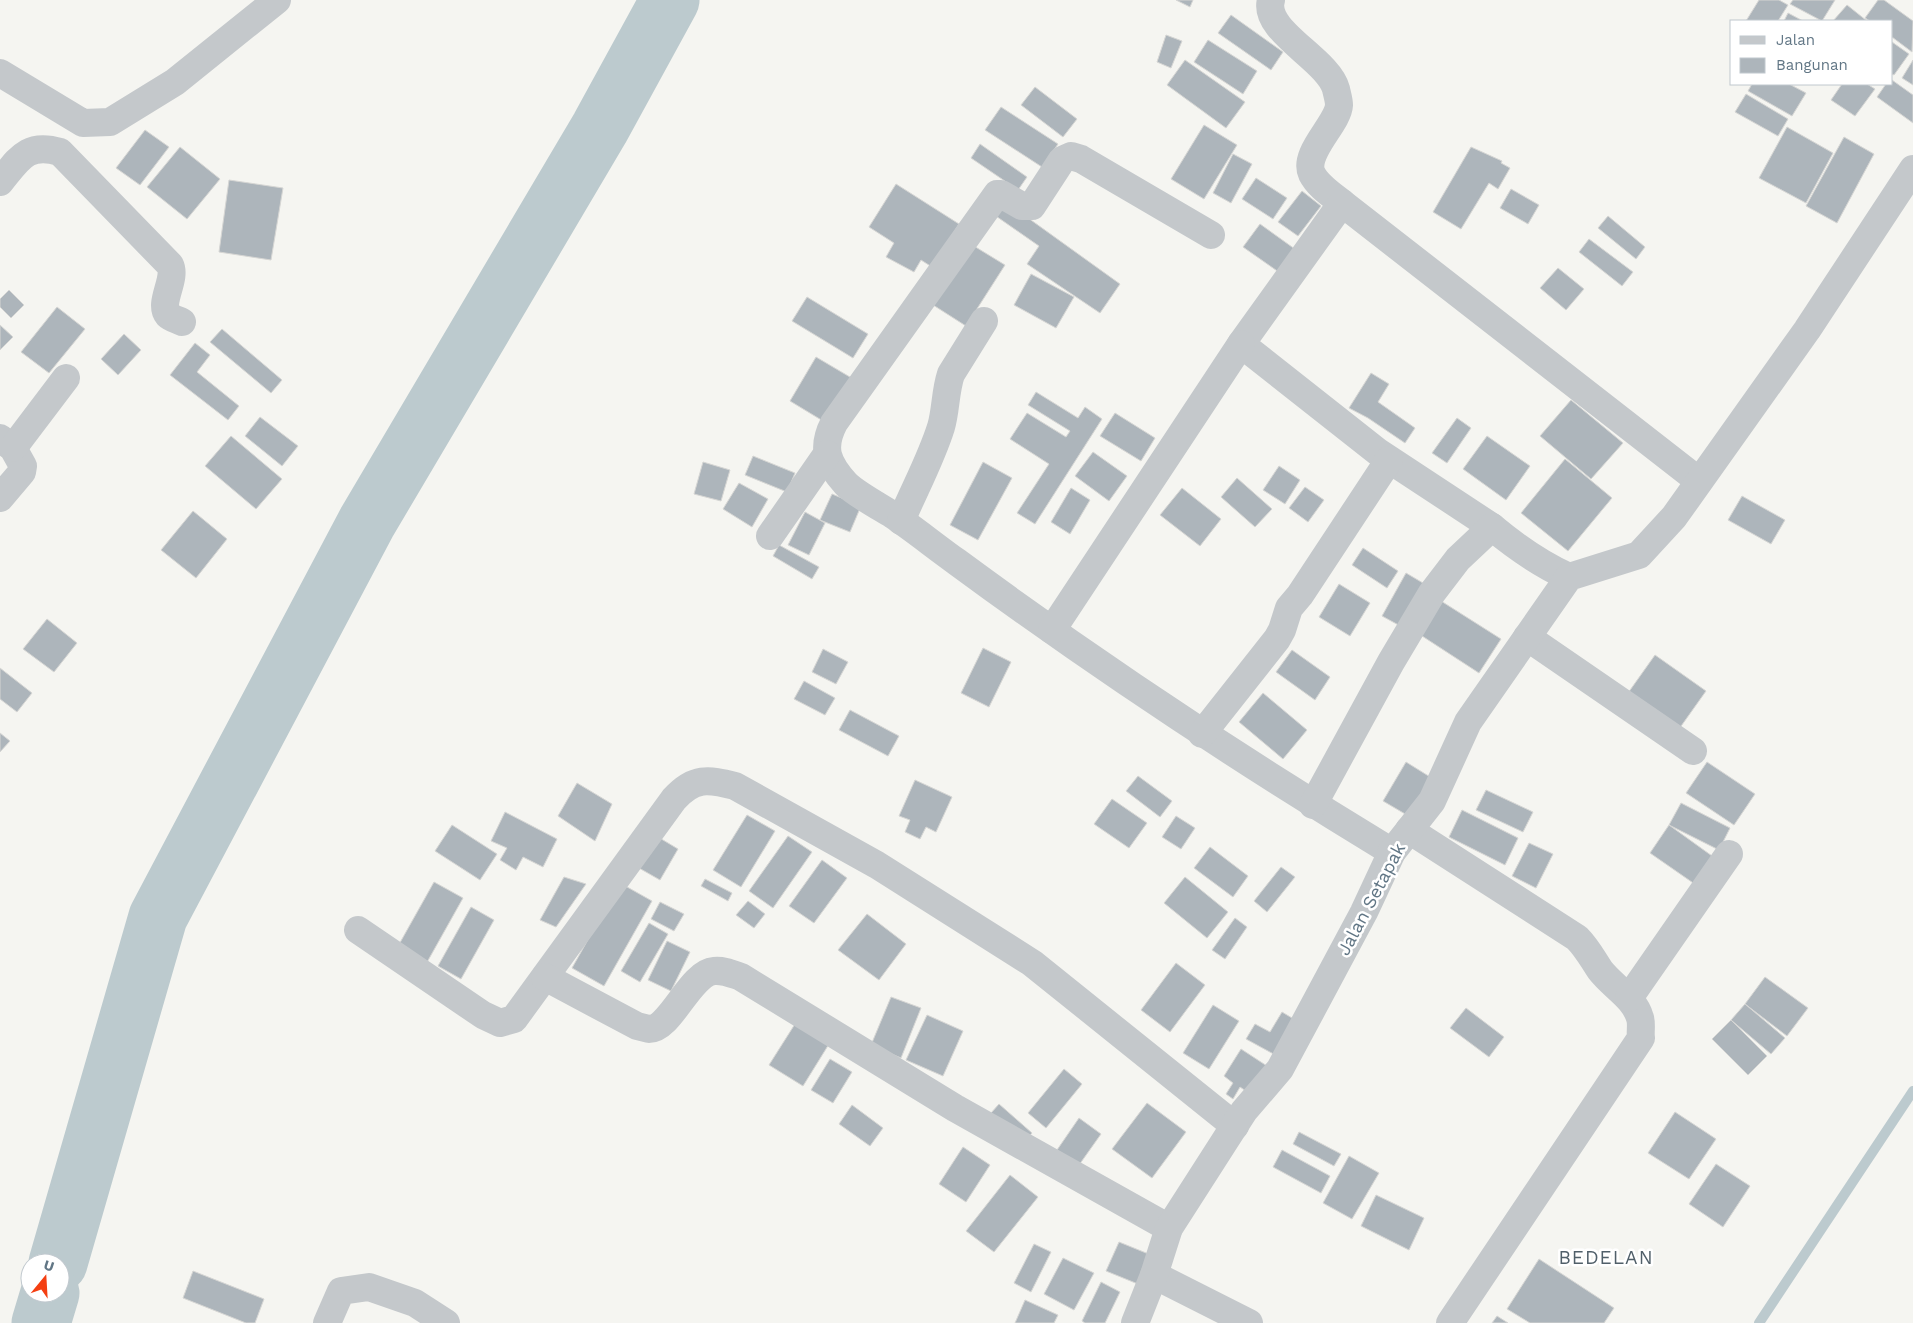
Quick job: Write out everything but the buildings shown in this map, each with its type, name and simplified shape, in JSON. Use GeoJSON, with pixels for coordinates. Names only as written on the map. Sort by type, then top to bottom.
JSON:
{"type":"FeatureCollection","features":[{"type":"Feature","properties":{"kind":"street"},"geometry":{"type":"LineString","coordinates":[[0,73],[83,123],[110,122],[175,82],[277,0]]}},
{"type":"Feature","properties":{"kind":"street"},"geometry":{"type":"LineString","coordinates":[[1271,0],[1269,7],[1276,24],[1322,67],[1336,87],[1339,106],[1311,156],[1311,173],[1319,184],[1699,480]]}},
{"type":"Feature","properties":{"kind":"street"},"geometry":{"type":"LineString","coordinates":[[0,182],[29,150],[48,148],[60,152],[170,265],[172,274],[165,303],[166,310],[168,315],[182,322]]}},
{"type":"Feature","properties":{"kind":"street"},"geometry":{"type":"LineString","coordinates":[[1211,235],[1081,159],[1071,156],[1062,160],[1032,206],[1022,206],[1001,194],[997,194],[834,423],[828,435],[827,454],[831,464],[847,485],[901,521],[1052,630],[1202,734],[1392,852]]}},
{"type":"Feature","properties":{"kind":"street"},"geometry":{"type":"LineString","coordinates":[[1241,344],[1389,460],[1492,527],[1522,552],[1569,577],[1639,554],[1674,517],[1807,330],[1913,169]]}},
{"type":"Feature","properties":{"kind":"street"},"geometry":{"type":"LineString","coordinates":[[1052,630],[1241,344],[1342,203]]}},
{"type":"Feature","properties":{"kind":"street"},"geometry":{"type":"LineString","coordinates":[[901,521],[940,430],[945,412],[947,384],[951,374],[984,321]]}},
{"type":"Feature","properties":{"kind":"street"},"geometry":{"type":"LineString","coordinates":[[0,498],[23,469],[22,463],[7,443],[66,378]]}},
{"type":"Feature","properties":{"kind":"street"},"geometry":{"type":"LineString","coordinates":[[770,536],[827,454]]}},
{"type":"Feature","properties":{"kind":"street"},"geometry":{"type":"LineString","coordinates":[[1202,734],[1276,639],[1282,630],[1289,608],[1300,595],[1389,460]]}},
{"type":"Feature","properties":{"kind":"street"},"geometry":{"type":"LineString","coordinates":[[1313,804],[1391,662],[1432,593],[1458,559],[1492,527]]}},
{"type":"Feature","properties":{"kind":"street","name":"Jalan Setapak"},"geometry":{"type":"LineString","coordinates":[[1135,1323],[1154,1275],[1169,1228],[1244,1111],[1280,1069],[1364,912],[1392,852],[1432,801],[1468,722],[1569,577]]}},
{"type":"Feature","properties":{"kind":"street"},"geometry":{"type":"LineString","coordinates":[[1527,637],[1693,751]]}},
{"type":"Feature","properties":{"kind":"street"},"geometry":{"type":"LineString","coordinates":[[358,930],[483,1015],[500,1023],[514,1019],[674,799],[683,789],[712,780],[735,786],[877,865],[1032,963],[1235,1126]]}},
{"type":"Feature","properties":{"kind":"street"},"geometry":{"type":"LineString","coordinates":[[1409,830],[1577,938],[1588,948],[1600,970],[1629,998],[1640,1018],[1641,1038],[1450,1323]]}},
{"type":"Feature","properties":{"kind":"street"},"geometry":{"type":"LineString","coordinates":[[1629,998],[1729,854]]}},
{"type":"Feature","properties":{"kind":"street"},"geometry":{"type":"LineString","coordinates":[[544,977],[637,1026],[650,1029],[661,1025],[698,980],[712,971],[726,972],[740,977],[955,1108],[1169,1228]]}},
{"type":"Feature","properties":{"kind":"street"},"geometry":{"type":"LineString","coordinates":[[1154,1275],[1249,1323]]}},
{"type":"Feature","properties":{"kind":"street"},"geometry":{"type":"LineString","coordinates":[[326,1323],[341,1291],[369,1287],[415,1303],[446,1323]]}},
{"type":"Feature","properties":{"kind":"waterway"},"geometry":{"type":"LineString","coordinates":[[61,1253],[158,917],[367,522],[600,128],[670,0]]}},
{"type":"Feature","properties":{"kind":"waterway"},"geometry":{"type":"LineString","coordinates":[[1759,1323],[1913,1091]]}},
{"type":"Feature","properties":{"kind":"waterway"},"geometry":{"type":"LineString","coordinates":[[41,1323],[47,1303]]}},
{"type":"Feature","properties":{"kind":"district","name":"BEDELAN"},"geometry":{"type":"Point","coordinates":[1606,1257]}}]}
